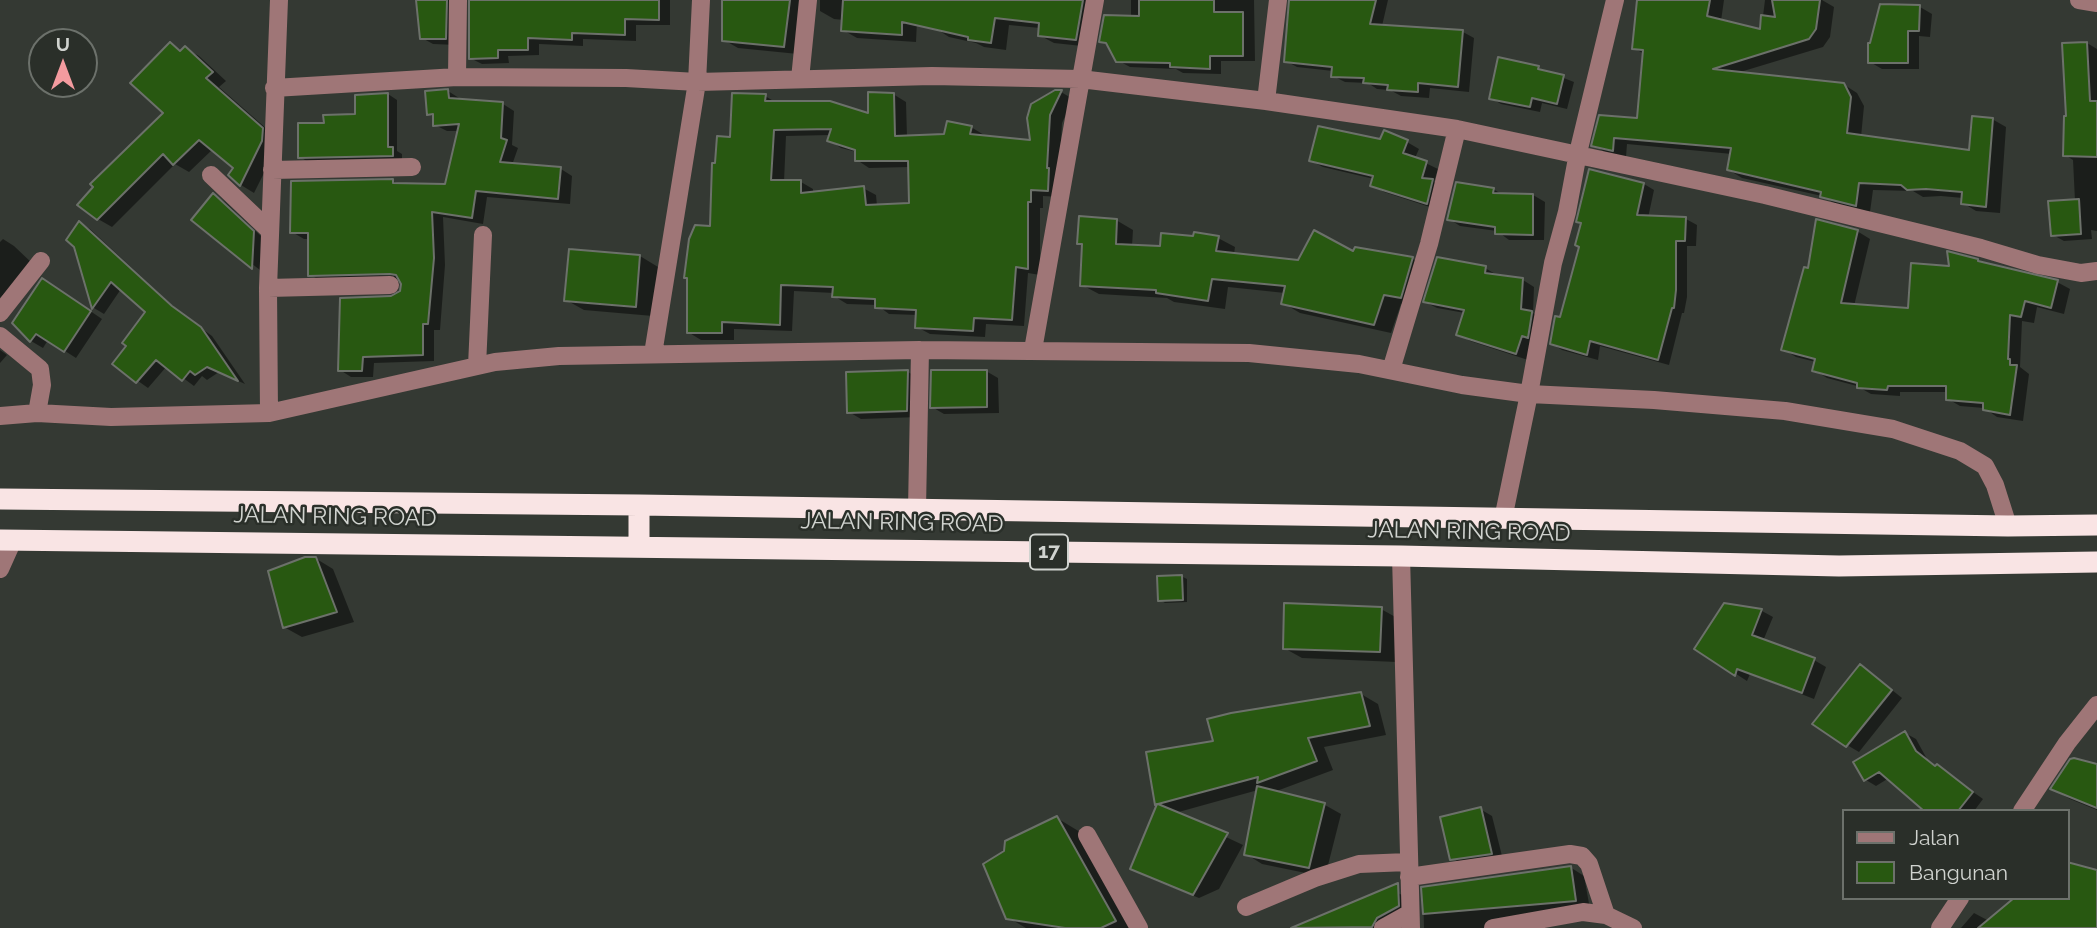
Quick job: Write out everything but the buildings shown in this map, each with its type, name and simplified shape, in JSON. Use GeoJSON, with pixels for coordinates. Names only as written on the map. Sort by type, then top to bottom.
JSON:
{"type":"FeatureCollection","features":[{"type":"Feature","properties":{"kind":"highway","name":"JALAN RING ROAD"},"geometry":{"type":"LineString","coordinates":[[0,499],[639,505],[2008,526],[2094,521]]}},
{"type":"Feature","properties":{"kind":"highway"},"geometry":{"type":"LineString","coordinates":[[639,505],[639,546]]}},
{"type":"Feature","properties":{"kind":"highway","name":"JALAN RING ROAD"},"geometry":{"type":"LineString","coordinates":[[7,540],[1401,556],[1839,566],[2097,562]]}},
{"type":"Feature","properties":{"kind":"street"},"geometry":{"type":"LineString","coordinates":[[269,412],[268,288],[279,0]]}},
{"type":"Feature","properties":{"kind":"street"},"geometry":{"type":"LineString","coordinates":[[457,77],[458,0]]}},
{"type":"Feature","properties":{"kind":"street"},"geometry":{"type":"LineString","coordinates":[[653,354],[697,82],[701,0]]}},
{"type":"Feature","properties":{"kind":"street"},"geometry":{"type":"LineString","coordinates":[[800,79],[808,0]]}},
{"type":"Feature","properties":{"kind":"street"},"geometry":{"type":"LineString","coordinates":[[1033,350],[1095,0]]}},
{"type":"Feature","properties":{"kind":"street"},"geometry":{"type":"LineString","coordinates":[[1266,101],[1278,0]]}},
{"type":"Feature","properties":{"kind":"street"},"geometry":{"type":"LineString","coordinates":[[1503,519],[1553,263],[1615,0]]}},
{"type":"Feature","properties":{"kind":"street"},"geometry":{"type":"LineString","coordinates":[[274,88],[457,77],[626,78],[697,82],[932,76],[1080,79],[1266,101],[1457,129],[1765,195],[1981,248],[2038,265],[2081,273],[2097,271]]}},
{"type":"Feature","properties":{"kind":"street"},"geometry":{"type":"LineString","coordinates":[[1391,370],[1429,244],[1457,129]]}},
{"type":"Feature","properties":{"kind":"street"},"geometry":{"type":"LineString","coordinates":[[272,170],[412,167]]}},
{"type":"Feature","properties":{"kind":"street"},"geometry":{"type":"LineString","coordinates":[[211,175],[270,231]]}},
{"type":"Feature","properties":{"kind":"street"},"geometry":{"type":"LineString","coordinates":[[477,366],[483,235]]}},
{"type":"Feature","properties":{"kind":"street"},"geometry":{"type":"LineString","coordinates":[[0,313],[41,261]]}},
{"type":"Feature","properties":{"kind":"street"},"geometry":{"type":"LineString","coordinates":[[268,288],[390,285]]}},
{"type":"Feature","properties":{"kind":"street"},"geometry":{"type":"LineString","coordinates":[[0,336],[40,369],[42,385],[37,412]]}},
{"type":"Feature","properties":{"kind":"street"},"geometry":{"type":"LineString","coordinates":[[917,509],[920,350]]}},
{"type":"Feature","properties":{"kind":"street"},"geometry":{"type":"LineString","coordinates":[[0,416],[37,412],[111,417],[269,412],[495,362],[559,356],[920,350],[1249,353],[1306,357],[1529,394],[1654,400],[1785,411],[1893,429],[1933,440],[1985,466],[1995,485],[2008,526]]}},
{"type":"Feature","properties":{"kind":"street"},"geometry":{"type":"LineString","coordinates":[[0,569],[7,540]]}},
{"type":"Feature","properties":{"kind":"street"},"geometry":{"type":"LineString","coordinates":[[1383,928],[1410,921],[1401,556]]}},
{"type":"Feature","properties":{"kind":"street"},"geometry":{"type":"LineString","coordinates":[[2023,809],[2067,743],[2097,705]]}},
{"type":"Feature","properties":{"kind":"street"},"geometry":{"type":"LineString","coordinates":[[1087,835],[1139,928]]}},
{"type":"Feature","properties":{"kind":"street"},"geometry":{"type":"LineString","coordinates":[[1247,907],[1315,878],[1359,864],[1408,870],[1570,854],[1582,856],[1589,863],[1606,915]]}},
{"type":"Feature","properties":{"kind":"street"},"geometry":{"type":"LineString","coordinates":[[1940,928],[1959,900]]}},
{"type":"Feature","properties":{"kind":"street"},"geometry":{"type":"LineString","coordinates":[[1493,928],[1583,912],[1606,915],[1633,928]]}}]}
